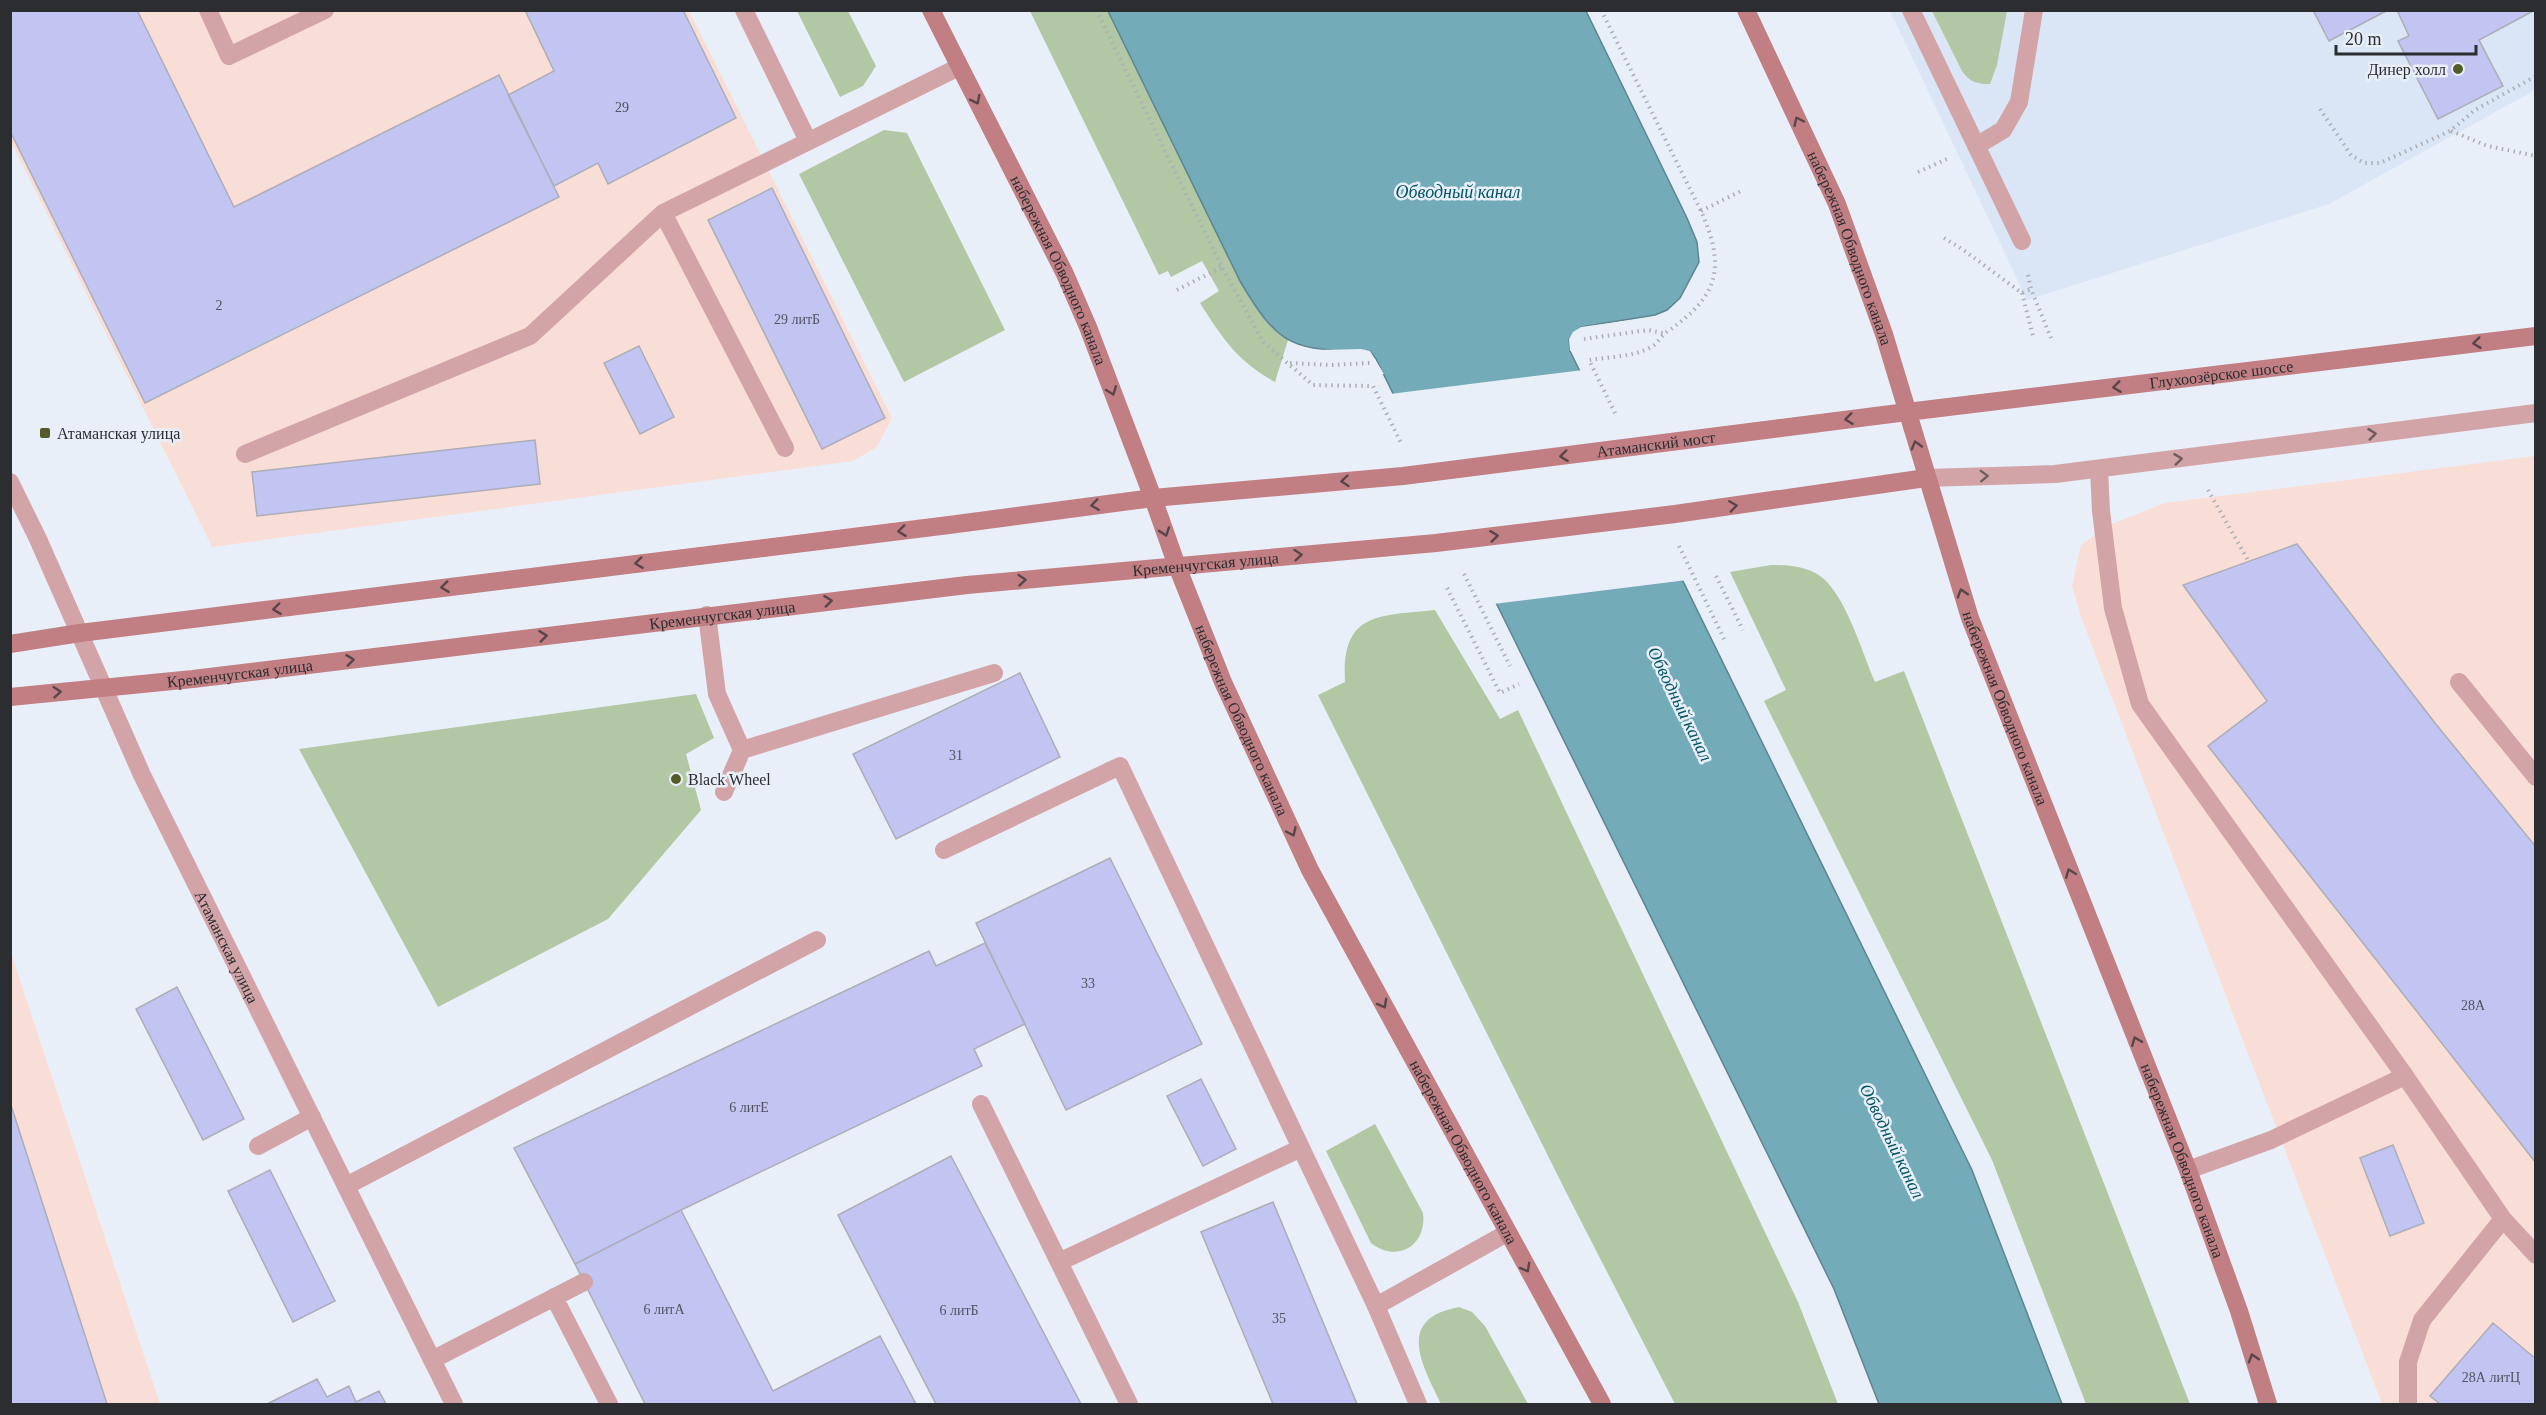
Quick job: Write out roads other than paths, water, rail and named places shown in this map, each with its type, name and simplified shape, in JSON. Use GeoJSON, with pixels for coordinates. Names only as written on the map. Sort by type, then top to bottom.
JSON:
{"type":"FeatureCollection","features":[{"type":"Feature","properties":{"kind":"main road","name":"набережная Обводного канала"},"geometry":{"type":"LineString","coordinates":[[931,10],[1065,274],[1088,327],[1223,682],[1310,870],[1602,1404]]}},
{"type":"Feature","properties":{"kind":"main road","name":"набережная Обводного канала"},"geometry":{"type":"LineString","coordinates":[[1746,10],[1837,204],[1884,334],[1970,618],[2188,1170],[2239,1311],[2268,1404]]}},
{"type":"Feature","properties":{"kind":"main road","name":"Глухоозёрское шоссе"},"geometry":{"type":"LineString","coordinates":[[1907,412],[2535,336]]}},
{"type":"Feature","properties":{"kind":"main road","name":"Атаманский мост"},"geometry":{"type":"LineString","coordinates":[[1153,498],[1403,476],[1907,412]]}},
{"type":"Feature","properties":{"kind":"main road","name":"Кременчугская улица"},"geometry":{"type":"LineString","coordinates":[[10,697],[205,678],[967,585],[1436,543],[1675,514],[1926,478]]}},
{"type":"Feature","properties":{"kind":"main road"},"geometry":{"type":"LineString","coordinates":[[10,644],[80,633],[1153,498]]}},
{"type":"Feature","properties":{"kind":"street"},"geometry":{"type":"LineString","coordinates":[[208,10],[229,56],[325,10]]}},
{"type":"Feature","properties":{"kind":"street"},"geometry":{"type":"LineString","coordinates":[[744,10],[808,141]]}},
{"type":"Feature","properties":{"kind":"street"},"geometry":{"type":"LineString","coordinates":[[1911,10],[2022,241]]}},
{"type":"Feature","properties":{"kind":"street"},"geometry":{"type":"LineString","coordinates":[[1976,146],[2003,130],[2019,102],[2034,10]]}},
{"type":"Feature","properties":{"kind":"street"},"geometry":{"type":"LineString","coordinates":[[245,454],[530,336],[663,213],[959,67]]}},
{"type":"Feature","properties":{"kind":"street"},"geometry":{"type":"LineString","coordinates":[[663,213],[786,448]]}},
{"type":"Feature","properties":{"kind":"street"},"geometry":{"type":"LineString","coordinates":[[1926,478],[2055,474],[2535,413]]}},
{"type":"Feature","properties":{"kind":"street"},"geometry":{"type":"LineString","coordinates":[[2099,469],[2113,608],[2140,705],[2405,1076],[2503,1219],[2535,1255]]}},
{"type":"Feature","properties":{"kind":"street","name":"Атаманская улица"},"geometry":{"type":"LineString","coordinates":[[13,493],[80,633],[142,775],[454,1404]]}},
{"type":"Feature","properties":{"kind":"street"},"geometry":{"type":"LineString","coordinates":[[707,615],[717,694],[742,750],[724,792]]}},
{"type":"Feature","properties":{"kind":"street"},"geometry":{"type":"LineString","coordinates":[[742,750],[994,673]]}},
{"type":"Feature","properties":{"kind":"street"},"geometry":{"type":"LineString","coordinates":[[2459,682],[2535,777]]}},
{"type":"Feature","properties":{"kind":"street"},"geometry":{"type":"LineString","coordinates":[[944,850],[1120,766],[1376,1306],[1418,1404]]}},
{"type":"Feature","properties":{"kind":"street"},"geometry":{"type":"LineString","coordinates":[[346,1186],[817,940]]}},
{"type":"Feature","properties":{"kind":"street"},"geometry":{"type":"LineString","coordinates":[[2188,1170],[2271,1140],[2405,1076]]}},
{"type":"Feature","properties":{"kind":"street"},"geometry":{"type":"LineString","coordinates":[[981,1104],[1129,1404]]}},
{"type":"Feature","properties":{"kind":"street"},"geometry":{"type":"LineString","coordinates":[[258,1146],[312,1117]]}},
{"type":"Feature","properties":{"kind":"street"},"geometry":{"type":"LineString","coordinates":[[1059,1262],[1301,1148]]}},
{"type":"Feature","properties":{"kind":"street"},"geometry":{"type":"LineString","coordinates":[[2408,1404],[2408,1362],[2422,1320],[2503,1219]]}},
{"type":"Feature","properties":{"kind":"street"},"geometry":{"type":"LineString","coordinates":[[1376,1306],[1507,1233]]}},
{"type":"Feature","properties":{"kind":"street"},"geometry":{"type":"LineString","coordinates":[[432,1360],[584,1282]]}},
{"type":"Feature","properties":{"kind":"street"},"geometry":{"type":"LineString","coordinates":[[555,1297],[609,1404]]}},
{"type":"Feature","properties":{"kind":"water","name":"Обводный канал"},"geometry":{"type":"Polygon","coordinates":[[[1108,11],[1586,11],[1687,218],[1697,242],[1699,262],[1680,298],[1667,310],[1655,315],[1581,327],[1569,339],[1570,351],[1972,1170],[2062,1404],[1879,1404],[1834,1289],[1376,359],[1370,351],[1323,349],[1291,341],[1278,333],[1266,320],[1240,281],[1108,11]]]}},
{"type":"Feature","properties":{"kind":"place","name":"Динер холл"},"geometry":{"type":"Point","coordinates":[2458,69]}},
{"type":"Feature","properties":{"kind":"place","name":"Атаманская улица"},"geometry":{"type":"Point","coordinates":[45,433]}},
{"type":"Feature","properties":{"kind":"place","name":"Black Wheel"},"geometry":{"type":"Point","coordinates":[676,779]}}]}
